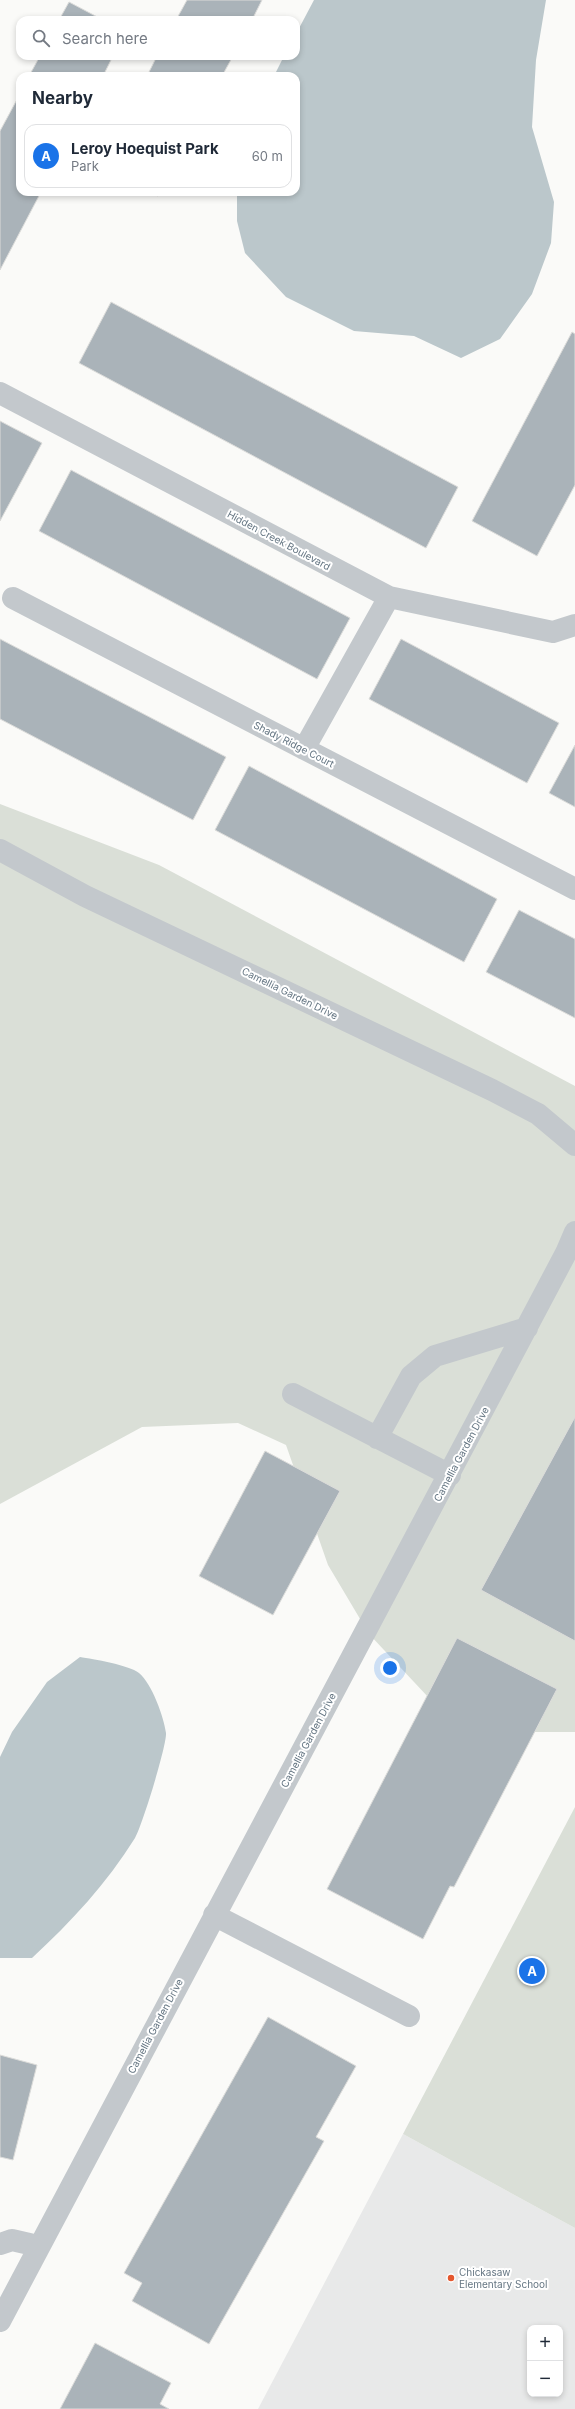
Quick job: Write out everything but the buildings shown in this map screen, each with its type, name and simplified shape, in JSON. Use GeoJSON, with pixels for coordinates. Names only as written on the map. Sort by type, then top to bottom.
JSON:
{"type":"FeatureCollection","features":[{"type":"Feature","properties":{"kind":"lane","name":"Hidden Creek Boulevard"},"geometry":{"type":"LineString","coordinates":[[0,393],[389,597],[553,632],[575,625]]}},
{"type":"Feature","properties":{"kind":"lane"},"geometry":{"type":"LineString","coordinates":[[304,749],[389,597]]}},
{"type":"Feature","properties":{"kind":"lane","name":"Shady Ridge Court"},"geometry":{"type":"LineString","coordinates":[[13,598],[575,889]]}},
{"type":"Feature","properties":{"kind":"lane","name":"Camellia Garden Drive"},"geometry":{"type":"LineString","coordinates":[[0,850],[85,896],[492,1090],[538,1114],[575,1145]]}},
{"type":"Feature","properties":{"kind":"lane","name":"Camellia Garden Drive"},"geometry":{"type":"LineString","coordinates":[[0,2321],[38,2246],[450,1475],[527,1328],[575,1232]]}},
{"type":"Feature","properties":{"kind":"lane"},"geometry":{"type":"LineString","coordinates":[[378,1438],[410,1376],[435,1356],[527,1328]]}},
{"type":"Feature","properties":{"kind":"lane"},"geometry":{"type":"LineString","coordinates":[[294,1394],[450,1475]]}},
{"type":"Feature","properties":{"kind":"lane"},"geometry":{"type":"LineString","coordinates":[[214,1916],[409,2016]]}},
{"type":"Feature","properties":{"kind":"lane"},"geometry":{"type":"LineString","coordinates":[[0,2244],[12,2240],[38,2246]]}},
{"type":"Feature","properties":{"kind":"shaded area"},"geometry":{"type":"Polygon","coordinates":[[[314,0],[546,0],[536,60],[532,127],[554,202],[551,243],[532,294],[500,339],[461,358],[414,336],[354,331],[286,297],[245,253],[237,221],[237,196],[300,196],[300,72],[276,72],[282,60],[300,60],[300,26],[314,0]]]}},
{"type":"Feature","properties":{"kind":"shaded area"},"geometry":{"type":"Polygon","coordinates":[[[0,804],[159,865],[575,1086],[575,1732],[493,1732],[429,1698],[369,1634],[328,1565],[286,1445],[238,1423],[142,1427],[0,1504],[0,804]]]}},
{"type":"Feature","properties":{"kind":"shaded area"},"geometry":{"type":"Polygon","coordinates":[[[80,1657],[127,1667],[139,1673],[144,1678],[157,1701],[163,1718],[166,1733],[163,1753],[154,1786],[138,1831],[113,1871],[61,1930],[32,1958],[0,1958],[0,1757],[12,1732],[47,1682],[80,1657]]]}},
{"type":"Feature","properties":{"kind":"shaded area"},"geometry":{"type":"Polygon","coordinates":[[[575,1807],[575,2228],[403,2134],[575,1807]]]}},
{"type":"Feature","properties":{"kind":"shaded area","name":"Chickasaw Elementary School"},"geometry":{"type":"Polygon","coordinates":[[[403,2134],[575,2228],[575,2409],[258,2409],[403,2134]]]}},
{"type":"Feature","properties":{"kind":"place","name":"Leroy Hoequist Park"},"geometry":{"type":"Point","coordinates":[532,1971]}},
{"type":"Feature","properties":{"kind":"place","name":"Chickasaw Elementary School"},"geometry":{"type":"Point","coordinates":[451,2278]}}]}
